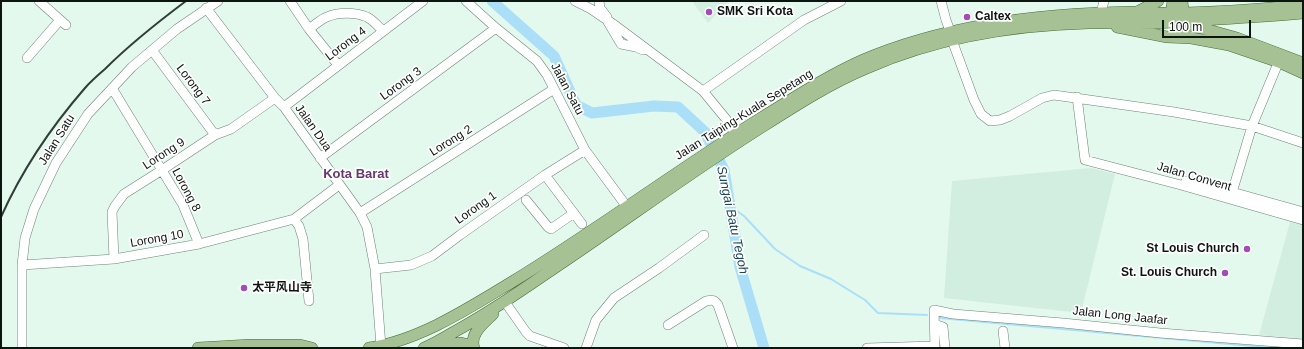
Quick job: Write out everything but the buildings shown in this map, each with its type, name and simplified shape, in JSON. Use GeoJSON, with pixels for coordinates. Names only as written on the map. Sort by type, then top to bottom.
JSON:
{"type":"FeatureCollection","features":[{"type":"Feature","properties":{"kind":"main road"},"geometry":{"type":"LineString","coordinates":[[1137,12],[1158,1]]}},
{"type":"Feature","properties":{"kind":"main road"},"geometry":{"type":"LineString","coordinates":[[1173,1],[1171,18],[1179,31],[1191,38]]}},
{"type":"Feature","properties":{"kind":"main road"},"geometry":{"type":"LineString","coordinates":[[1182,1],[1186,23],[1238,38],[1281,58],[1303,73]]}},
{"type":"Feature","properties":{"kind":"main road"},"geometry":{"type":"LineString","coordinates":[[1171,18],[1303,5]]}},
{"type":"Feature","properties":{"kind":"main road","name":"Jalan Taiping-Kuala Sepetang"},"geometry":{"type":"LineString","coordinates":[[425,348],[505,302],[598,239],[733,140],[837,81],[869,67],[951,36],[999,22],[1101,13],[1137,12],[1171,18]]}},
{"type":"Feature","properties":{"kind":"main road"},"geometry":{"type":"LineString","coordinates":[[1184,17],[1234,19],[1303,13]]}},
{"type":"Feature","properties":{"kind":"main road","name":"Jalan Taiping-Kuala Sepetang"},"geometry":{"type":"LineString","coordinates":[[951,36],[1027,27],[1171,18]]}},
{"type":"Feature","properties":{"kind":"main road"},"geometry":{"type":"LineString","coordinates":[[1234,19],[1230,23],[1229,27],[1233,34],[1238,38]]}},
{"type":"Feature","properties":{"kind":"main road"},"geometry":{"type":"LineString","coordinates":[[1089,23],[1110,25],[1167,37],[1191,38],[1229,45],[1303,63]]}},
{"type":"Feature","properties":{"kind":"main road","name":"Jalan Taiping-Kuala Sepetang"},"geometry":{"type":"LineString","coordinates":[[369,348],[380,346],[427,330],[458,314],[574,243],[627,207],[711,155]]}},
{"type":"Feature","properties":{"kind":"main road"},"geometry":{"type":"LineString","coordinates":[[425,348],[442,344],[461,343],[473,347],[475,333],[505,302]]}},
{"type":"Feature","properties":{"kind":"main road"},"geometry":{"type":"LineString","coordinates":[[427,330],[439,333],[440,338],[438,341]]}},
{"type":"Feature","properties":{"kind":"main road"},"geometry":{"type":"LineString","coordinates":[[198,348],[250,345],[300,345],[312,348]]}},
{"type":"Feature","properties":{"kind":"street"},"geometry":{"type":"LineString","coordinates":[[27,58],[63,22],[39,1]]}},
{"type":"Feature","properties":{"kind":"street","name":"Jalan Satu"},"geometry":{"type":"LineString","coordinates":[[22,348],[22,265],[25,238],[41,192],[56,163],[83,120],[132,66],[177,29],[218,1]]}},
{"type":"Feature","properties":{"kind":"street"},"geometry":{"type":"LineString","coordinates":[[290,1],[309,29],[338,66]]}},
{"type":"Feature","properties":{"kind":"street","name":"Lorong 4"},"geometry":{"type":"LineString","coordinates":[[284,107],[423,1]]}},
{"type":"Feature","properties":{"kind":"street","name":"Jalan Satu"},"geometry":{"type":"LineString","coordinates":[[466,1],[496,28],[537,61],[547,75],[585,150],[627,207]]}},
{"type":"Feature","properties":{"kind":"street"},"geometry":{"type":"LineString","coordinates":[[576,1],[586,3],[590,1]]}},
{"type":"Feature","properties":{"kind":"street"},"geometry":{"type":"LineString","coordinates":[[576,1],[616,26],[703,91],[726,120],[733,140]]}},
{"type":"Feature","properties":{"kind":"street"},"geometry":{"type":"LineString","coordinates":[[599,1],[600,8],[616,26]]}},
{"type":"Feature","properties":{"kind":"street"},"geometry":{"type":"LineString","coordinates":[[703,91],[804,20],[842,1]]}},
{"type":"Feature","properties":{"kind":"street"},"geometry":{"type":"LineString","coordinates":[[941,1],[951,36],[974,100],[981,114],[990,121],[1000,120],[1010,116],[1042,98],[1054,95],[1077,97],[1174,112],[1252,126],[1303,143]]}},
{"type":"Feature","properties":{"kind":"street"},"geometry":{"type":"LineString","coordinates":[[1101,13],[1104,1]]}},
{"type":"Feature","properties":{"kind":"street","name":"Jalan Dua"},"geometry":{"type":"LineString","coordinates":[[206,8],[274,98],[284,107],[360,213],[367,227],[375,269],[380,346]]}},
{"type":"Feature","properties":{"kind":"street"},"geometry":{"type":"LineString","coordinates":[[309,29],[325,17],[334,14],[347,13],[366,17],[376,23],[383,31]]}},
{"type":"Feature","properties":{"kind":"street"},"geometry":{"type":"LineString","coordinates":[[607,20],[621,44],[636,47],[654,55]]}},
{"type":"Feature","properties":{"kind":"street","name":"Lorong 3"},"geometry":{"type":"LineString","coordinates":[[320,158],[496,28]]}},
{"type":"Feature","properties":{"kind":"street","name":"Lorong 7"},"geometry":{"type":"LineString","coordinates":[[152,50],[215,135]]}},
{"type":"Feature","properties":{"kind":"street"},"geometry":{"type":"LineString","coordinates":[[1231,196],[1252,126],[1281,58]]}},
{"type":"Feature","properties":{"kind":"street","name":"Lorong 8"},"geometry":{"type":"LineString","coordinates":[[112,88],[183,205],[199,244]]}},
{"type":"Feature","properties":{"kind":"street","name":"Lorong 2"},"geometry":{"type":"LineString","coordinates":[[360,213],[554,90]]}},
{"type":"Feature","properties":{"kind":"street","name":"Jalan Convent"},"geometry":{"type":"LineString","coordinates":[[1077,97],[1084,157],[1181,185],[1303,212]]}},
{"type":"Feature","properties":{"kind":"street","name":"Lorong 9"},"geometry":{"type":"LineString","coordinates":[[114,259],[112,212],[124,194],[215,135],[231,129],[274,98]]}},
{"type":"Feature","properties":{"kind":"street","name":"Lorong 1"},"geometry":{"type":"LineString","coordinates":[[375,269],[411,265],[432,256],[545,175],[585,150]]}},
{"type":"Feature","properties":{"kind":"street"},"geometry":{"type":"LineString","coordinates":[[545,175],[582,224]]}},
{"type":"Feature","properties":{"kind":"street","name":"Lorong 10"},"geometry":{"type":"LineString","coordinates":[[22,265],[114,259],[199,244],[294,219],[339,185]]}},
{"type":"Feature","properties":{"kind":"street","name":"Jalan Convent"},"geometry":{"type":"LineString","coordinates":[[1231,196],[1303,220]]}},
{"type":"Feature","properties":{"kind":"street"},"geometry":{"type":"LineString","coordinates":[[526,200],[551,229],[574,213]]}},
{"type":"Feature","properties":{"kind":"street"},"geometry":{"type":"LineString","coordinates":[[294,219],[299,226],[302,239],[309,301]]}},
{"type":"Feature","properties":{"kind":"street"},"geometry":{"type":"LineString","coordinates":[[586,348],[596,320],[609,302],[704,235]]}},
{"type":"Feature","properties":{"kind":"street"},"geometry":{"type":"LineString","coordinates":[[668,325],[706,301],[715,300],[733,348]]}},
{"type":"Feature","properties":{"kind":"street"},"geometry":{"type":"LineString","coordinates":[[505,302],[530,336],[564,348]]}},
{"type":"Feature","properties":{"kind":"street","name":"Jalan Long Jaafar"},"geometry":{"type":"LineString","coordinates":[[934,324],[934,310],[953,314],[1303,346]]}},
{"type":"Feature","properties":{"kind":"street"},"geometry":{"type":"LineString","coordinates":[[867,348],[935,347],[934,324],[943,327],[945,348]]}},
{"type":"Feature","properties":{"kind":"street"},"geometry":{"type":"LineString","coordinates":[[1004,331],[1005,348]]}},
{"type":"Feature","properties":{"kind":"shaded area","name":"SMK Sri Kota"},"geometry":{"type":"Polygon","coordinates":[[[692,1],[729,1],[708,23],[692,1]]]}},
{"type":"Feature","properties":{"kind":"shaded area"},"geometry":{"type":"Polygon","coordinates":[[[1091,168],[1115,174],[1081,313],[944,298],[952,181],[1091,168]]]}},
{"type":"Feature","properties":{"kind":"shaded area"},"geometry":{"type":"Polygon","coordinates":[[[1290,222],[1303,225],[1303,339],[1259,335],[1290,222]]]}},
{"type":"Feature","properties":{"kind":"waterway","name":"Sungai Batu Tegoh"},"geometry":{"type":"LineString","coordinates":[[492,1],[554,56],[576,105],[592,113],[654,106],[678,107],[705,132],[724,170],[740,267],[764,348]]}},
{"type":"Feature","properties":{"kind":"waterway"},"geometry":{"type":"LineString","coordinates":[[730,206],[744,216],[775,249],[800,266],[831,279],[865,300],[878,313],[927,315]]}},
{"type":"Feature","properties":{"kind":"waterway"},"geometry":{"type":"LineString","coordinates":[[940,318],[1274,348]]}},
{"type":"Feature","properties":{"kind":"railway"},"geometry":{"type":"LineString","coordinates":[[1,217],[18,182],[38,149],[85,88],[134,42],[186,1]]}},
{"type":"Feature","properties":{"kind":"place","name":"SMK Sri Kota"},"geometry":{"type":"Point","coordinates":[709,12]}},
{"type":"Feature","properties":{"kind":"place","name":"Caltex"},"geometry":{"type":"Point","coordinates":[967,17]}},
{"type":"Feature","properties":{"kind":"place","name":"St Louis Church"},"geometry":{"type":"Point","coordinates":[1247,249]}},
{"type":"Feature","properties":{"kind":"place","name":"St. Louis Church"},"geometry":{"type":"Point","coordinates":[1225,273]}},
{"type":"Feature","properties":{"kind":"place","name":"太平风山寺"},"geometry":{"type":"Point","coordinates":[244,288]}},
{"type":"Feature","properties":{"kind":"district","name":"Kota Barat"},"geometry":{"type":"Point","coordinates":[356,174]}}]}
